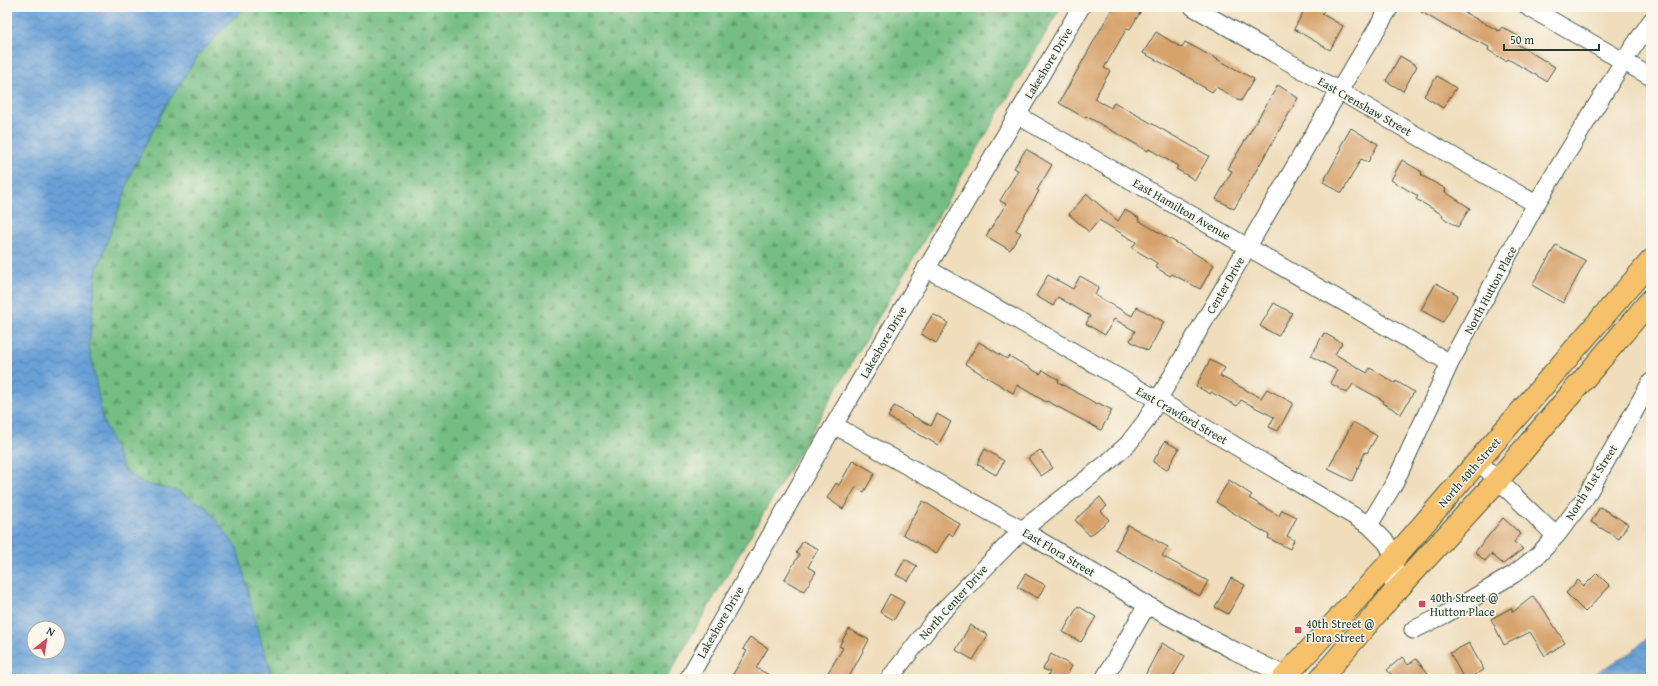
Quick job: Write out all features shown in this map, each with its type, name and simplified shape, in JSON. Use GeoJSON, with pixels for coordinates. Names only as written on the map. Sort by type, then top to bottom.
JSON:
{"type":"FeatureCollection","features":[{"type":"Feature","properties":{"kind":"main road","name":"North 40th Street"},"geometry":{"type":"LineString","coordinates":[[1284,678],[1395,557],[1651,261]]}},
{"type":"Feature","properties":{"kind":"main road"},"geometry":{"type":"LineString","coordinates":[[1320,679],[1393,594],[1498,481],[1651,300]]}},
{"type":"Feature","properties":{"kind":"street","name":"Lakeshore Drive"},"geometry":{"type":"LineString","coordinates":[[688,679],[834,425],[1081,7]]}},
{"type":"Feature","properties":{"kind":"street","name":"East Crenshaw Street"},"geometry":{"type":"LineString","coordinates":[[1193,7],[1536,204]]}},
{"type":"Feature","properties":{"kind":"street","name":"Center Drive"},"geometry":{"type":"LineString","coordinates":[[1022,530],[1106,464],[1128,444],[1145,422],[1339,91],[1390,7]]}},
{"type":"Feature","properties":{"kind":"street"},"geometry":{"type":"LineString","coordinates":[[1528,7],[1651,77]]}},
{"type":"Feature","properties":{"kind":"street"},"geometry":{"type":"LineString","coordinates":[[1623,62],[1651,21]]}},
{"type":"Feature","properties":{"kind":"street","name":"North Hutton Place"},"geometry":{"type":"LineString","coordinates":[[1369,525],[1395,482],[1450,363],[1536,204],[1623,62]]}},
{"type":"Feature","properties":{"kind":"street","name":"East Hamilton Avenue"},"geometry":{"type":"LineString","coordinates":[[1017,115],[1450,363]]}},
{"type":"Feature","properties":{"kind":"street","name":"East Crawford Street"},"geometry":{"type":"LineString","coordinates":[[926,268],[1158,400],[1369,525],[1386,542],[1395,557]]}},
{"type":"Feature","properties":{"kind":"street","name":"North 41st Street"},"geometry":{"type":"LineString","coordinates":[[1413,630],[1444,615],[1514,574],[1537,556],[1556,536],[1585,498],[1651,382]]}},
{"type":"Feature","properties":{"kind":"street","name":"East Flora Street"},"geometry":{"type":"LineString","coordinates":[[834,425],[1022,530],[1147,605],[1276,671],[1284,678]]}},
{"type":"Feature","properties":{"kind":"street"},"geometry":{"type":"LineString","coordinates":[[1478,461],[1556,536]]}},
{"type":"Feature","properties":{"kind":"street","name":"North Center Drive"},"geometry":{"type":"LineString","coordinates":[[889,679],[937,617],[1022,530]]}},
{"type":"Feature","properties":{"kind":"street"},"geometry":{"type":"LineString","coordinates":[[1393,594],[1395,557]]}},
{"type":"Feature","properties":{"kind":"street"},"geometry":{"type":"LineString","coordinates":[[1104,679],[1147,605]]}},
{"type":"Feature","properties":{"kind":"green space"},"geometry":{"type":"Polygon","coordinates":[[[244,7],[1061,7],[666,679],[273,679],[257,628],[178,491],[141,483],[123,468],[103,421],[89,347],[96,273],[132,171],[166,105],[200,53],[244,7]]]}},
{"type":"Feature","properties":{"kind":"water"},"geometry":{"type":"Polygon","coordinates":[[[7,7],[244,7],[200,53],[166,105],[132,171],[96,273],[89,347],[103,421],[123,468],[141,483],[178,491],[206,507],[237,548],[257,628],[273,679],[7,679],[7,7]]]}},
{"type":"Feature","properties":{"kind":"water"},"geometry":{"type":"Polygon","coordinates":[[[1651,634],[1651,679],[1586,679],[1632,652],[1651,634]]]}},
{"type":"Feature","properties":{"kind":"building"},"geometry":{"type":"Polygon","coordinates":[[[1113,7],[1134,7],[1141,11],[1130,29],[1127,28],[1104,68],[1110,71],[1094,99],[1111,108],[1114,102],[1209,156],[1195,180],[1176,169],[1178,166],[1149,149],[1148,151],[1086,116],[1085,118],[1059,103],[1113,7]]]}},
{"type":"Feature","properties":{"kind":"building"},"geometry":{"type":"Polygon","coordinates":[[[1306,7],[1326,7],[1322,14],[1343,26],[1330,50],[1294,29],[1306,7]]]}},
{"type":"Feature","properties":{"kind":"building"},"geometry":{"type":"Polygon","coordinates":[[[1413,7],[1454,7],[1499,31],[1502,27],[1521,38],[1517,44],[1555,67],[1546,81],[1508,59],[1506,61],[1488,50],[1489,47],[1447,27],[1413,7]]]}},
{"type":"Feature","properties":{"kind":"building"},"geometry":{"type":"Polygon","coordinates":[[[1156,32],[1182,48],[1185,42],[1254,79],[1241,101],[1216,87],[1212,92],[1193,81],[1194,80],[1143,53],[1156,32]]]}},
{"type":"Feature","properties":{"kind":"building"},"geometry":{"type":"Polygon","coordinates":[[[1400,56],[1417,66],[1403,91],[1386,81],[1400,56]]]}},
{"type":"Feature","properties":{"kind":"building"},"geometry":{"type":"Polygon","coordinates":[[[1437,76],[1456,88],[1443,108],[1424,96],[1437,76]]]}},
{"type":"Feature","properties":{"kind":"building"},"geometry":{"type":"Polygon","coordinates":[[[1278,85],[1298,98],[1234,209],[1216,199],[1232,171],[1228,169],[1278,85]]]}},
{"type":"Feature","properties":{"kind":"building"},"geometry":{"type":"Polygon","coordinates":[[[1351,128],[1378,144],[1368,162],[1361,159],[1342,193],[1323,182],[1342,148],[1340,147],[1351,128]]]}},
{"type":"Feature","properties":{"kind":"building"},"geometry":{"type":"Polygon","coordinates":[[[1026,149],[1052,165],[1037,190],[1039,191],[1016,230],[1021,233],[1010,250],[986,236],[1006,204],[1000,201],[1018,170],[1014,168],[1026,149]]]}},
{"type":"Feature","properties":{"kind":"building"},"geometry":{"type":"Polygon","coordinates":[[[1402,160],[1422,172],[1421,175],[1446,189],[1445,192],[1470,208],[1458,227],[1442,217],[1443,215],[1416,199],[1418,196],[1391,180],[1402,160]]]}},
{"type":"Feature","properties":{"kind":"building"},"geometry":{"type":"Polygon","coordinates":[[[1087,194],[1118,221],[1125,210],[1139,218],[1138,220],[1214,265],[1200,289],[1172,274],[1170,276],[1155,267],[1157,263],[1132,248],[1136,242],[1099,220],[1089,232],[1069,214],[1087,194]]]}},
{"type":"Feature","properties":{"kind":"building"},"geometry":{"type":"Polygon","coordinates":[[[1556,245],[1586,261],[1563,303],[1532,285],[1556,245]]]}},
{"type":"Feature","properties":{"kind":"building"},"geometry":{"type":"Polygon","coordinates":[[[1048,275],[1073,289],[1080,276],[1099,287],[1095,295],[1132,316],[1137,307],[1164,322],[1148,351],[1130,341],[1135,331],[1114,319],[1105,335],[1086,324],[1090,316],[1058,297],[1053,306],[1036,296],[1048,275]]]}},
{"type":"Feature","properties":{"kind":"building"},"geometry":{"type":"Polygon","coordinates":[[[1436,283],[1458,295],[1443,322],[1421,310],[1436,283]]]}},
{"type":"Feature","properties":{"kind":"building"},"geometry":{"type":"Polygon","coordinates":[[[1274,303],[1292,313],[1278,336],[1260,326],[1274,303]]]}},
{"type":"Feature","properties":{"kind":"building"},"geometry":{"type":"Polygon","coordinates":[[[933,314],[948,323],[936,343],[921,334],[933,314]]]}},
{"type":"Feature","properties":{"kind":"building"},"geometry":{"type":"Polygon","coordinates":[[[1324,333],[1342,343],[1335,354],[1367,373],[1370,368],[1414,392],[1401,414],[1383,403],[1384,401],[1353,384],[1347,393],[1330,383],[1337,370],[1311,356],[1324,333]]]}},
{"type":"Feature","properties":{"kind":"building"},"geometry":{"type":"Polygon","coordinates":[[[979,342],[1007,359],[1009,356],[1040,374],[1043,370],[1059,380],[1058,382],[1097,404],[1098,403],[1112,410],[1101,430],[1047,401],[1046,402],[1017,385],[1013,393],[965,364],[979,342]]]}},
{"type":"Feature","properties":{"kind":"building"},"geometry":{"type":"Polygon","coordinates":[[[1210,360],[1225,368],[1220,376],[1261,398],[1267,389],[1293,403],[1278,431],[1269,427],[1274,417],[1241,400],[1237,406],[1196,386],[1210,360]]]}},
{"type":"Feature","properties":{"kind":"building"},"geometry":{"type":"Polygon","coordinates":[[[894,406],[931,426],[937,414],[951,422],[938,445],[888,417],[894,406]]]}},
{"type":"Feature","properties":{"kind":"building"},"geometry":{"type":"Polygon","coordinates":[[[1353,422],[1377,436],[1367,453],[1365,452],[1352,481],[1328,469],[1353,422]]]}},
{"type":"Feature","properties":{"kind":"building"},"geometry":{"type":"Polygon","coordinates":[[[1165,441],[1179,449],[1167,470],[1153,462],[1165,441]]]}},
{"type":"Feature","properties":{"kind":"building"},"geometry":{"type":"Polygon","coordinates":[[[985,449],[1004,461],[996,475],[977,464],[985,449]]]}},
{"type":"Feature","properties":{"kind":"building"},"geometry":{"type":"Polygon","coordinates":[[[1040,450],[1053,468],[1041,476],[1028,458],[1040,450]]]}},
{"type":"Feature","properties":{"kind":"building"},"geometry":{"type":"Polygon","coordinates":[[[853,460],[875,473],[864,492],[856,487],[843,509],[827,498],[836,483],[839,485],[853,460]]]}},
{"type":"Feature","properties":{"kind":"building"},"geometry":{"type":"Polygon","coordinates":[[[1229,480],[1252,495],[1249,498],[1279,516],[1282,510],[1297,517],[1287,536],[1294,540],[1290,549],[1268,538],[1269,535],[1216,502],[1229,480]]]}},
{"type":"Feature","properties":{"kind":"building"},"geometry":{"type":"Polygon","coordinates":[[[1100,497],[1107,506],[1101,511],[1109,520],[1090,536],[1075,520],[1100,497]]]}},
{"type":"Feature","properties":{"kind":"building"},"geometry":{"type":"Polygon","coordinates":[[[923,501],[960,524],[953,536],[949,533],[936,554],[903,534],[923,501]]]}},
{"type":"Feature","properties":{"kind":"building"},"geometry":{"type":"Polygon","coordinates":[[[1600,507],[1628,524],[1619,539],[1591,522],[1600,507]]]}},
{"type":"Feature","properties":{"kind":"building"},"geometry":{"type":"Polygon","coordinates":[[[1503,518],[1521,534],[1514,542],[1523,549],[1503,564],[1491,554],[1485,561],[1475,552],[1503,518]]]}},
{"type":"Feature","properties":{"kind":"building"},"geometry":{"type":"Polygon","coordinates":[[[1128,525],[1168,547],[1162,556],[1208,581],[1200,596],[1115,550],[1128,525]]]}},
{"type":"Feature","properties":{"kind":"building"},"geometry":{"type":"Polygon","coordinates":[[[803,541],[818,549],[808,567],[816,572],[804,591],[784,580],[799,555],[796,553],[803,541]]]}},
{"type":"Feature","properties":{"kind":"building"},"geometry":{"type":"Polygon","coordinates":[[[905,559],[917,566],[908,581],[896,575],[905,559]]]}},
{"type":"Feature","properties":{"kind":"building"},"geometry":{"type":"Polygon","coordinates":[[[1597,573],[1610,586],[1585,612],[1566,593],[1578,580],[1584,586],[1597,573]]]}},
{"type":"Feature","properties":{"kind":"building"},"geometry":{"type":"Polygon","coordinates":[[[1025,574],[1045,585],[1038,598],[1017,587],[1025,574]]]}},
{"type":"Feature","properties":{"kind":"building"},"geometry":{"type":"Polygon","coordinates":[[[1231,578],[1245,585],[1228,614],[1215,607],[1231,578]]]}},
{"type":"Feature","properties":{"kind":"building"},"geometry":{"type":"Polygon","coordinates":[[[890,594],[904,602],[894,620],[880,612],[890,594]]]}},
{"type":"Feature","properties":{"kind":"building"},"geometry":{"type":"Polygon","coordinates":[[[1533,596],[1544,610],[1565,643],[1545,656],[1530,632],[1504,645],[1491,619],[1511,608],[1513,612],[1533,596]]]}},
{"type":"Feature","properties":{"kind":"building"},"geometry":{"type":"Polygon","coordinates":[[[1078,606],[1096,617],[1081,642],[1063,632],[1078,606]]]}},
{"type":"Feature","properties":{"kind":"building"},"geometry":{"type":"Polygon","coordinates":[[[970,625],[988,635],[973,660],[956,650],[970,625]]]}},
{"type":"Feature","properties":{"kind":"building"},"geometry":{"type":"Polygon","coordinates":[[[849,629],[869,640],[848,679],[824,679],[843,648],[839,646],[849,629]]]}},
{"type":"Feature","properties":{"kind":"building"},"geometry":{"type":"Polygon","coordinates":[[[750,637],[768,648],[756,668],[777,679],[730,679],[747,651],[743,649],[750,637]]]}},
{"type":"Feature","properties":{"kind":"building"},"geometry":{"type":"Polygon","coordinates":[[[1162,643],[1185,656],[1172,679],[1143,679],[1162,643]]]}},
{"type":"Feature","properties":{"kind":"building"},"geometry":{"type":"Polygon","coordinates":[[[1469,643],[1484,670],[1467,679],[1464,679],[1450,653],[1469,643]]]}},
{"type":"Feature","properties":{"kind":"building"},"geometry":{"type":"Polygon","coordinates":[[[1051,654],[1072,666],[1065,679],[1046,679],[1050,672],[1043,669],[1051,654]]]}},
{"type":"Feature","properties":{"kind":"building"},"geometry":{"type":"Polygon","coordinates":[[[1402,657],[1408,665],[1416,659],[1428,673],[1421,679],[1395,679],[1387,670],[1402,657]]]}},
{"type":"Feature","properties":{"kind":"place","name":"40th Street @ Hutton Place"},"geometry":{"type":"Point","coordinates":[1422,604]}},
{"type":"Feature","properties":{"kind":"place","name":"40th Street @ Flora Street"},"geometry":{"type":"Point","coordinates":[1298,630]}}]}
